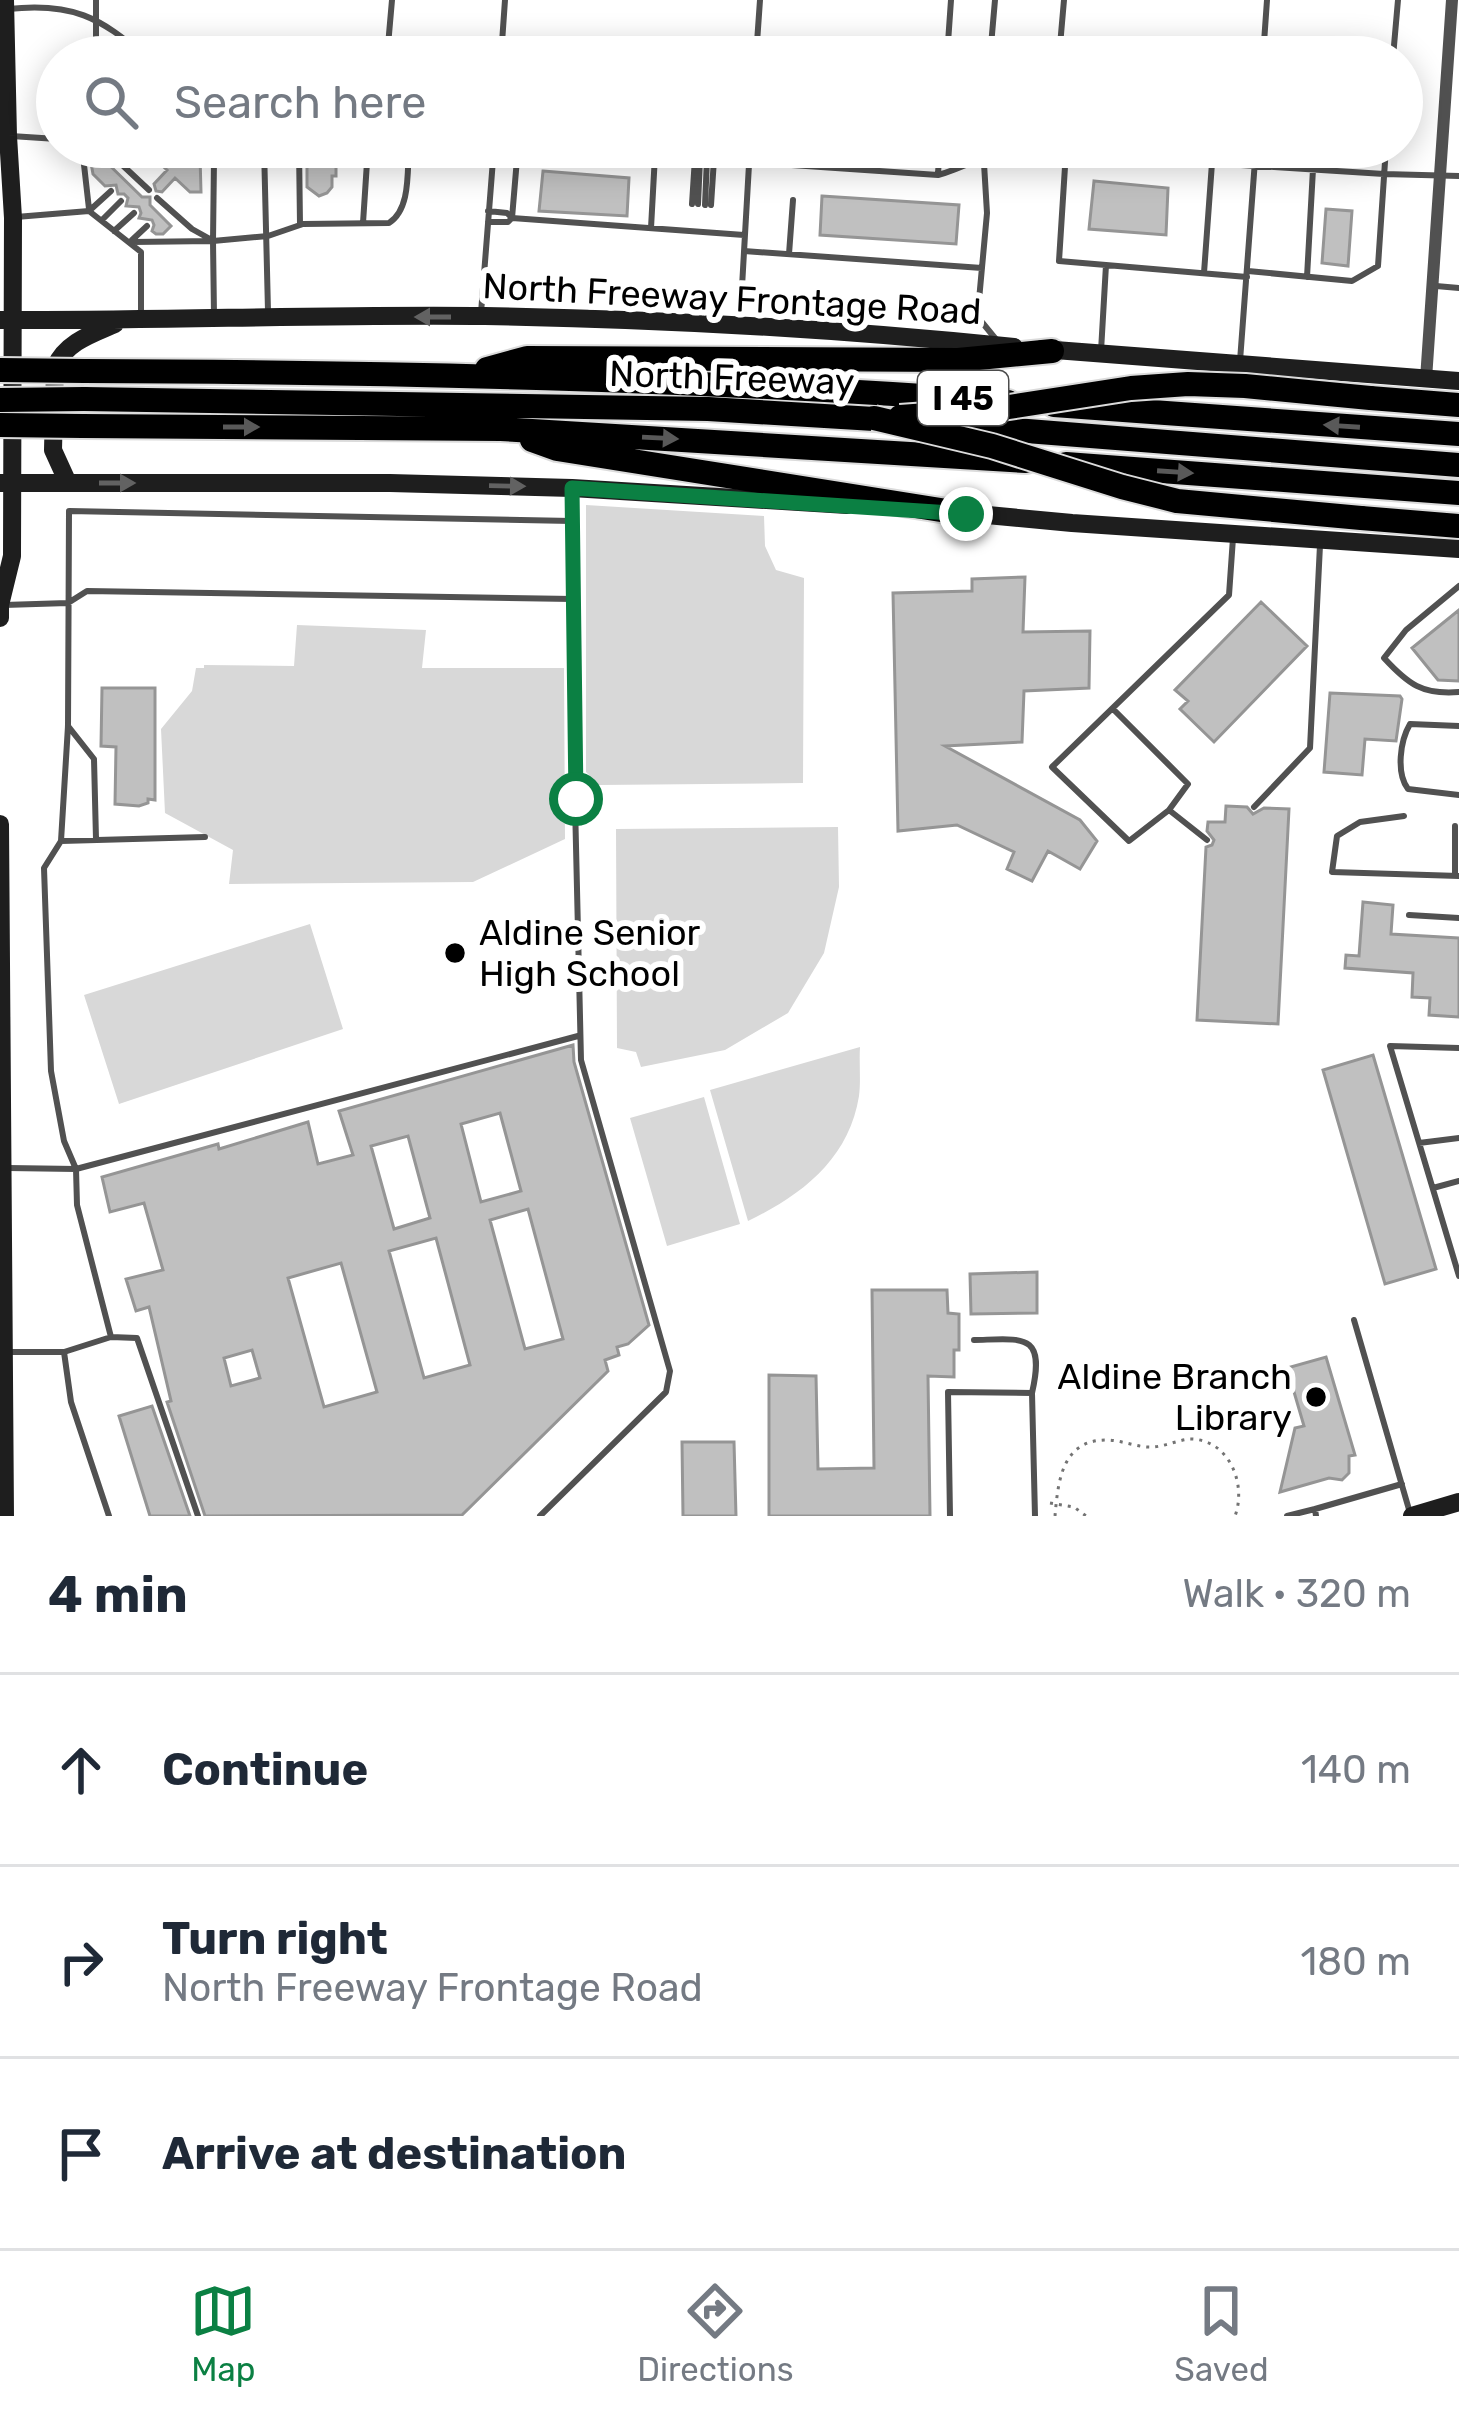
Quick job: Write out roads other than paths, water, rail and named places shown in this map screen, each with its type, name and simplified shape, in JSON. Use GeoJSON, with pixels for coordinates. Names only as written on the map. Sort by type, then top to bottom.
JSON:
{"type":"FeatureCollection","features":[{"type":"Feature","properties":{"kind":"highway"},"geometry":{"type":"LineString","coordinates":[[466,376],[527,358],[958,360],[1052,351]]}},
{"type":"Feature","properties":{"kind":"highway","name":"North Freeway"},"geometry":{"type":"LineString","coordinates":[[0,370],[676,381],[1459,434]]}},
{"type":"Feature","properties":{"kind":"highway"},"geometry":{"type":"LineString","coordinates":[[874,418],[983,411],[1131,388],[1188,385],[1459,405]]}},
{"type":"Feature","properties":{"kind":"highway","name":"North Freeway"},"geometry":{"type":"LineString","coordinates":[[0,400],[708,409],[1459,465]]}},
{"type":"Feature","properties":{"kind":"highway"},"geometry":{"type":"LineString","coordinates":[[874,418],[992,446],[1177,501],[1459,526]]}},
{"type":"Feature","properties":{"kind":"highway","name":"North Freeway"},"geometry":{"type":"LineString","coordinates":[[0,425],[501,429],[1459,493]]}},
{"type":"Feature","properties":{"kind":"highway"},"geometry":{"type":"LineString","coordinates":[[501,429],[557,449],[947,511]]}},
{"type":"Feature","properties":{"kind":"main road"},"geometry":{"type":"LineString","coordinates":[[0,618],[12,556],[6,482],[6,320],[13,218],[4,6]]}},
{"type":"Feature","properties":{"kind":"main road","name":"North Freeway Frontage Road"},"geometry":{"type":"LineString","coordinates":[[6,320],[481,316],[740,326],[1459,381]]}},
{"type":"Feature","properties":{"kind":"main road"},"geometry":{"type":"LineString","coordinates":[[68,483],[53,451],[55,367],[61,354],[77,341],[133,319]]}},
{"type":"Feature","properties":{"kind":"main road"},"geometry":{"type":"LineString","coordinates":[[6,482],[572,488],[1459,549]]}},
{"type":"Feature","properties":{"kind":"main road"},"geometry":{"type":"LineString","coordinates":[[0,824],[5,1516]]}},
{"type":"Feature","properties":{"kind":"main road"},"geometry":{"type":"LineString","coordinates":[[1412,1516],[1459,1502]]}},
{"type":"Feature","properties":{"kind":"street"},"geometry":{"type":"LineString","coordinates":[[1426,379],[1454,37],[1452,0]]}},
{"type":"Feature","properties":{"kind":"lane"},"geometry":{"type":"LineString","coordinates":[[96,36],[97,0]]}},
{"type":"Feature","properties":{"kind":"lane"},"geometry":{"type":"LineString","coordinates":[[389,36],[392,0]]}},
{"type":"Feature","properties":{"kind":"lane"},"geometry":{"type":"LineString","coordinates":[[502,36],[505,0]]}},
{"type":"Feature","properties":{"kind":"lane"},"geometry":{"type":"LineString","coordinates":[[757,36],[760,0]]}},
{"type":"Feature","properties":{"kind":"lane"},"geometry":{"type":"LineString","coordinates":[[948,36],[951,0]]}},
{"type":"Feature","properties":{"kind":"lane"},"geometry":{"type":"LineString","coordinates":[[992,36],[995,0]]}},
{"type":"Feature","properties":{"kind":"lane"},"geometry":{"type":"LineString","coordinates":[[1061,36],[1064,0]]}},
{"type":"Feature","properties":{"kind":"lane"},"geometry":{"type":"LineString","coordinates":[[1264,36],[1267,0]]}},
{"type":"Feature","properties":{"kind":"lane"},"geometry":{"type":"LineString","coordinates":[[1395,36],[1398,0]]}},
{"type":"Feature","properties":{"kind":"lane"},"geometry":{"type":"LineString","coordinates":[[4,6],[66,10],[96,18],[123,36]]}},
{"type":"Feature","properties":{"kind":"lane"},"geometry":{"type":"LineString","coordinates":[[8,136],[36,138]]}},
{"type":"Feature","properties":{"kind":"lane"},"geometry":{"type":"LineString","coordinates":[[84,168],[89,211],[141,252],[133,319]]}},
{"type":"Feature","properties":{"kind":"lane"},"geometry":{"type":"LineString","coordinates":[[118,168],[149,190]]}},
{"type":"Feature","properties":{"kind":"lane"},"geometry":{"type":"LineString","coordinates":[[214,168],[214,318]]}},
{"type":"Feature","properties":{"kind":"lane"},"geometry":{"type":"LineString","coordinates":[[265,168],[268,318]]}},
{"type":"Feature","properties":{"kind":"lane"},"geometry":{"type":"LineString","coordinates":[[299,168],[300,225]]}},
{"type":"Feature","properties":{"kind":"lane"},"geometry":{"type":"LineString","coordinates":[[363,223],[367,168]]}},
{"type":"Feature","properties":{"kind":"lane"},"geometry":{"type":"LineString","coordinates":[[130,242],[213,241],[268,236],[300,225],[388,223],[398,217],[404,202],[408,168]]}},
{"type":"Feature","properties":{"kind":"lane"},"geometry":{"type":"LineString","coordinates":[[481,316],[492,168]]}},
{"type":"Feature","properties":{"kind":"lane"},"geometry":{"type":"LineString","coordinates":[[487,222],[508,223],[512,218],[518,168]]}},
{"type":"Feature","properties":{"kind":"lane"},"geometry":{"type":"LineString","coordinates":[[650,228],[654,168]]}},
{"type":"Feature","properties":{"kind":"lane"},"geometry":{"type":"LineString","coordinates":[[702,204],[704,168]]}},
{"type":"Feature","properties":{"kind":"lane"},"geometry":{"type":"LineString","coordinates":[[740,326],[749,168]]}},
{"type":"Feature","properties":{"kind":"lane"},"geometry":{"type":"LineString","coordinates":[[844,168],[938,175],[964,168]]}},
{"type":"Feature","properties":{"kind":"lane"},"geometry":{"type":"LineString","coordinates":[[938,168],[938,175]]}},
{"type":"Feature","properties":{"kind":"lane"},"geometry":{"type":"LineString","coordinates":[[983,168],[987,213],[978,315],[1001,345]]}},
{"type":"Feature","properties":{"kind":"lane"},"geometry":{"type":"LineString","coordinates":[[1065,168],[1059,261],[1352,281],[1378,266],[1384,168]]}},
{"type":"Feature","properties":{"kind":"lane"},"geometry":{"type":"LineString","coordinates":[[1204,274],[1213,168]]}},
{"type":"Feature","properties":{"kind":"lane"},"geometry":{"type":"LineString","coordinates":[[1240,364],[1255,168]]}},
{"type":"Feature","properties":{"kind":"lane"},"geometry":{"type":"LineString","coordinates":[[1298,168],[1459,176]]}},
{"type":"Feature","properties":{"kind":"lane"},"geometry":{"type":"LineString","coordinates":[[1307,277],[1313,169]]}},
{"type":"Feature","properties":{"kind":"lane"},"geometry":{"type":"LineString","coordinates":[[87,191],[99,180]]}},
{"type":"Feature","properties":{"kind":"lane"},"geometry":{"type":"LineString","coordinates":[[13,218],[89,211],[111,191]]}},
{"type":"Feature","properties":{"kind":"lane"},"geometry":{"type":"LineString","coordinates":[[157,198],[213,241]]}},
{"type":"Feature","properties":{"kind":"lane"},"geometry":{"type":"LineString","coordinates":[[789,254],[793,200]]}},
{"type":"Feature","properties":{"kind":"lane"},"geometry":{"type":"LineString","coordinates":[[101,221],[122,201]]}},
{"type":"Feature","properties":{"kind":"lane"},"geometry":{"type":"LineString","coordinates":[[159,214],[167,207]]}},
{"type":"Feature","properties":{"kind":"lane"},"geometry":{"type":"LineString","coordinates":[[488,211],[508,212],[512,218]]}},
{"type":"Feature","properties":{"kind":"lane"},"geometry":{"type":"LineString","coordinates":[[114,231],[134,213]]}},
{"type":"Feature","properties":{"kind":"lane"},"geometry":{"type":"LineString","coordinates":[[700,232],[701,217],[700,232]]}},
{"type":"Feature","properties":{"kind":"lane"},"geometry":{"type":"LineString","coordinates":[[512,218],[744,235]]}},
{"type":"Feature","properties":{"kind":"lane"},"geometry":{"type":"LineString","coordinates":[[130,242],[147,226]]}},
{"type":"Feature","properties":{"kind":"lane"},"geometry":{"type":"LineString","coordinates":[[744,251],[982,268]]}},
{"type":"Feature","properties":{"kind":"lane"},"geometry":{"type":"LineString","coordinates":[[1101,354],[1106,266]]}},
{"type":"Feature","properties":{"kind":"lane"},"geometry":{"type":"LineString","coordinates":[[1432,286],[1459,288]]}},
{"type":"Feature","properties":{"kind":"lane"},"geometry":{"type":"LineString","coordinates":[[540,1516],[666,1392],[670,1371],[581,1060],[572,488]]}},
{"type":"Feature","properties":{"kind":"lane"},"geometry":{"type":"LineString","coordinates":[[111,1337],[77,1205],[76,1168],[64,1141],[51,1071],[44,868],[61,841],[68,726],[69,511],[572,521]]}},
{"type":"Feature","properties":{"kind":"lane"},"geometry":{"type":"LineString","coordinates":[[1113,709],[1188,784],[1169,810],[1130,841],[1052,767],[1229,595],[1233,534]]}},
{"type":"Feature","properties":{"kind":"lane"},"geometry":{"type":"LineString","coordinates":[[1254,807],[1310,748],[1320,539]]}},
{"type":"Feature","properties":{"kind":"lane"},"geometry":{"type":"LineString","coordinates":[[1459,586],[1406,630],[1384,658],[1411,685],[1438,694],[1459,692]]}},
{"type":"Feature","properties":{"kind":"lane"},"geometry":{"type":"LineString","coordinates":[[0,605],[68,603],[87,591],[573,599]]}},
{"type":"Feature","properties":{"kind":"lane"},"geometry":{"type":"LineString","coordinates":[[1459,726],[1410,724],[1401,769],[1408,789],[1459,795]]}},
{"type":"Feature","properties":{"kind":"lane"},"geometry":{"type":"LineString","coordinates":[[68,726],[94,759],[96,839]]}},
{"type":"Feature","properties":{"kind":"lane"},"geometry":{"type":"LineString","coordinates":[[1169,810],[1207,840]]}},
{"type":"Feature","properties":{"kind":"lane"},"geometry":{"type":"LineString","coordinates":[[1404,816],[1360,822],[1337,836],[1332,872],[1457,876],[1455,826]]}},
{"type":"Feature","properties":{"kind":"lane"},"geometry":{"type":"LineString","coordinates":[[61,841],[205,837]]}},
{"type":"Feature","properties":{"kind":"lane"},"geometry":{"type":"LineString","coordinates":[[1409,915],[1459,918]]}},
{"type":"Feature","properties":{"kind":"lane"},"geometry":{"type":"LineString","coordinates":[[2,1167],[76,1168],[579,1035]]}},
{"type":"Feature","properties":{"kind":"lane"},"geometry":{"type":"LineString","coordinates":[[1459,1048],[1390,1046],[1459,1274]]}},
{"type":"Feature","properties":{"kind":"lane"},"geometry":{"type":"LineString","coordinates":[[1419,1144],[1459,1138]]}},
{"type":"Feature","properties":{"kind":"lane"},"geometry":{"type":"LineString","coordinates":[[1432,1188],[1459,1181]]}},
{"type":"Feature","properties":{"kind":"lane"},"geometry":{"type":"LineString","coordinates":[[1444,1226],[1459,1222]]}},
{"type":"Feature","properties":{"kind":"lane"},"geometry":{"type":"LineString","coordinates":[[1354,1320],[1412,1516]]}},
{"type":"Feature","properties":{"kind":"lane"},"geometry":{"type":"LineString","coordinates":[[1,1352],[64,1352],[111,1337],[137,1338],[198,1516]]}},
{"type":"Feature","properties":{"kind":"lane"},"geometry":{"type":"LineString","coordinates":[[974,1340],[1020,1339],[1029,1341],[1034,1349],[1035,1516]]}},
{"type":"Feature","properties":{"kind":"lane"},"geometry":{"type":"LineString","coordinates":[[64,1352],[71,1402],[109,1516]]}},
{"type":"Feature","properties":{"kind":"lane"},"geometry":{"type":"LineString","coordinates":[[950,1516],[948,1392],[1033,1393]]}},
{"type":"Feature","properties":{"kind":"lane"},"geometry":{"type":"LineString","coordinates":[[1287,1516],[1316,1512],[1402,1484]]}},
{"type":"Feature","properties":{"kind":"place","name":"Aldine Senior High School"},"geometry":{"type":"Point","coordinates":[455,953]}},
{"type":"Feature","properties":{"kind":"place","name":"Aldine Branch Library"},"geometry":{"type":"Point","coordinates":[1316,1397]}}]}
